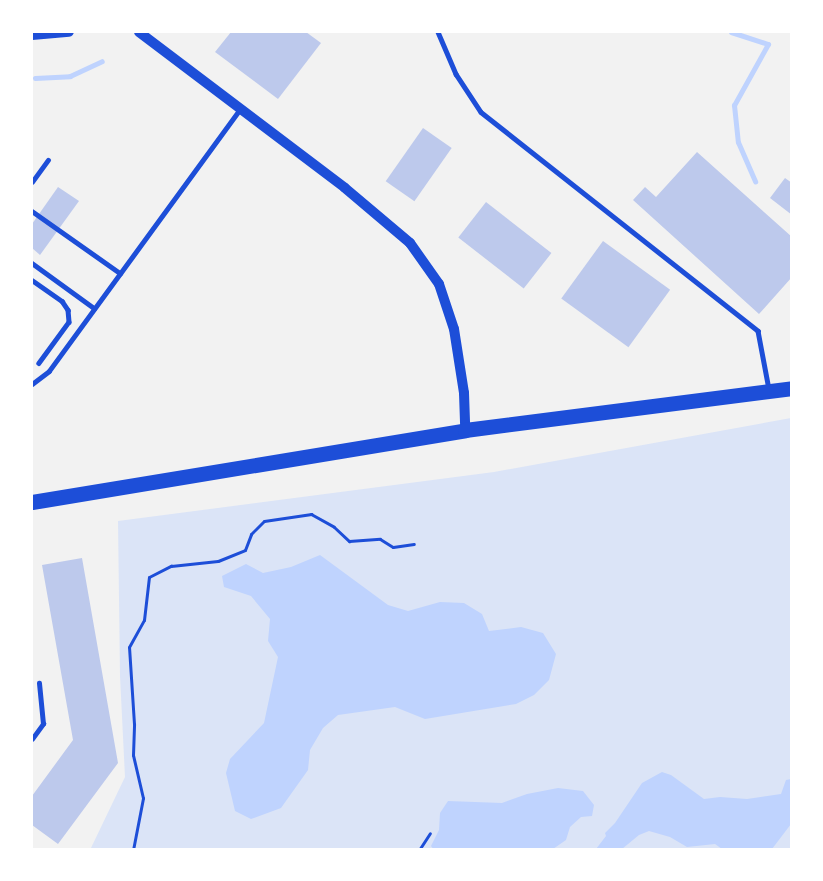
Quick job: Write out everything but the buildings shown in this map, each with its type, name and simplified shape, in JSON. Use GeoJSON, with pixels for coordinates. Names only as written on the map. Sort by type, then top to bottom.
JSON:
{"type":"FeatureCollection","features":[{"type":"Feature","properties":{"kind":"highway"},"geometry":{"type":"LineString","coordinates":[[32,502],[465,430],[792,388]]}},
{"type":"Feature","properties":{"kind":"street"},"geometry":{"type":"LineString","coordinates":[[32,35],[69,32]]}},
{"type":"Feature","properties":{"kind":"street"},"geometry":{"type":"LineString","coordinates":[[139,32],[345,188],[410,243],[439,284],[454,329],[464,393],[465,430]]}},
{"type":"Feature","properties":{"kind":"lane"},"geometry":{"type":"LineString","coordinates":[[438,32],[456,74],[481,112],[758,331],[770,392]]}},
{"type":"Feature","properties":{"kind":"lane"},"geometry":{"type":"LineString","coordinates":[[32,384],[49,371],[240,109]]}},
{"type":"Feature","properties":{"kind":"lane"},"geometry":{"type":"LineString","coordinates":[[32,182],[48,160]]}},
{"type":"Feature","properties":{"kind":"lane"},"geometry":{"type":"LineString","coordinates":[[32,211],[120,273]]}},
{"type":"Feature","properties":{"kind":"lane"},"geometry":{"type":"LineString","coordinates":[[32,263],[94,308]]}},
{"type":"Feature","properties":{"kind":"lane"},"geometry":{"type":"LineString","coordinates":[[32,279],[62,301],[68,310],[69,322],[39,363]]}},
{"type":"Feature","properties":{"kind":"lane"},"geometry":{"type":"LineString","coordinates":[[32,739],[43,724],[39,683]]}},
{"type":"Feature","properties":{"kind":"path"},"geometry":{"type":"LineString","coordinates":[[134,849],[143,798],[133,755],[134,724],[129,647],[144,620],[149,577],[171,566],[218,561],[245,549],[251,534],[264,520],[311,514],[334,527],[349,541],[380,539],[393,547],[414,544]]}},
{"type":"Feature","properties":{"kind":"path"},"geometry":{"type":"LineString","coordinates":[[419,849],[430,833]]}},
{"type":"Feature","properties":{"kind":"shaded area"},"geometry":{"type":"Polygon","coordinates":[[[791,418],[791,849],[90,850],[125,777],[120,676],[118,521],[494,472],[791,418]]]}},
{"type":"Feature","properties":{"kind":"water"},"geometry":{"type":"Polygon","coordinates":[[[320,555],[388,605],[408,611],[440,602],[464,603],[482,614],[489,631],[521,627],[543,633],[556,654],[549,680],[534,695],[516,704],[425,719],[395,707],[338,715],[323,728],[310,750],[308,770],[281,808],[251,819],[235,811],[226,773],[230,759],[264,723],[278,657],[268,641],[270,619],[251,596],[224,587],[222,576],[246,564],[263,573],[291,567],[320,555]]]}},
{"type":"Feature","properties":{"kind":"water"},"geometry":{"type":"Polygon","coordinates":[[[662,772],[671,775],[704,799],[720,797],[747,799],[781,794],[786,780],[791,779],[791,824],[772,849],[722,849],[715,844],[687,847],[670,837],[649,831],[639,835],[622,849],[596,849],[642,783],[662,772]]]}},
{"type":"Feature","properties":{"kind":"water"},"geometry":{"type":"Polygon","coordinates":[[[558,788],[583,791],[594,805],[592,816],[581,817],[570,827],[566,840],[553,849],[434,850],[431,846],[439,830],[440,813],[448,801],[502,803],[527,794],[558,788]]]}},
{"type":"Feature","properties":{"kind":"waterway"},"geometry":{"type":"LineString","coordinates":[[731,32],[768,44],[734,105],[738,142],[755,181]]}},
{"type":"Feature","properties":{"kind":"waterway"},"geometry":{"type":"LineString","coordinates":[[35,78],[70,76],[102,61]]}}]}
